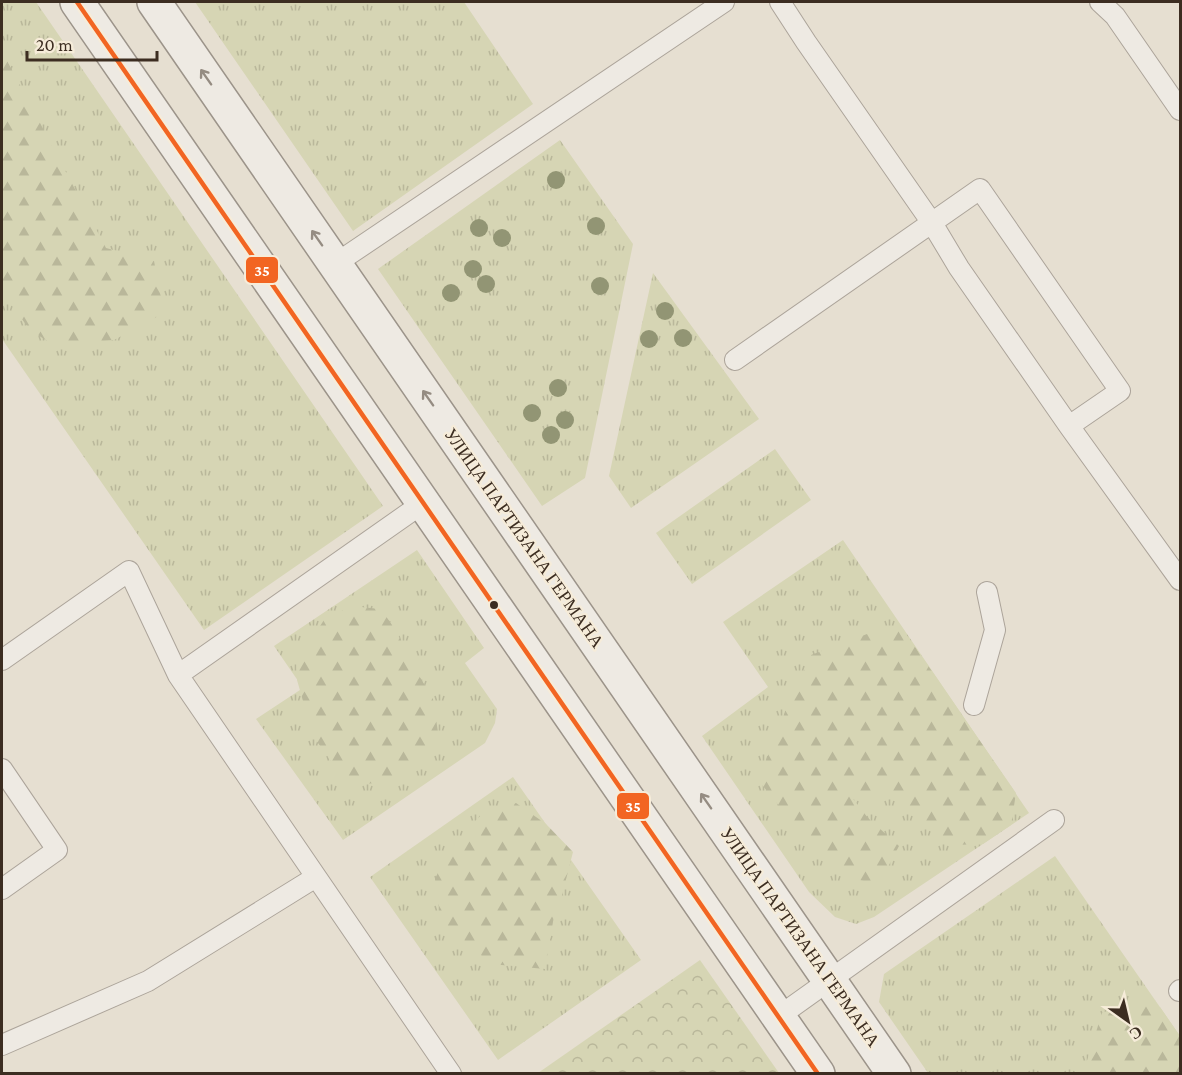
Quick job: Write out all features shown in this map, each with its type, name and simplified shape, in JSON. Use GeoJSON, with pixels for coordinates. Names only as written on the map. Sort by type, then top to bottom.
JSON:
{"type":"FeatureCollection","features":[{"type":"Feature","properties":{"kind":"main road"},"geometry":{"type":"LineString","coordinates":[[77,2],[818,1074]]}},
{"type":"Feature","properties":{"kind":"main road","name":"УЛИЦА ПАРТИЗАНА ГЕРМАНА"},"geometry":{"type":"LineString","coordinates":[[154,2],[894,1074]]}},
{"type":"Feature","properties":{"kind":"lane"},"geometry":{"type":"LineString","coordinates":[[335,264],[724,2]]}},
{"type":"Feature","properties":{"kind":"lane"},"geometry":{"type":"LineString","coordinates":[[780,2],[932,223],[959,268],[1180,580]]}},
{"type":"Feature","properties":{"kind":"lane"},"geometry":{"type":"LineString","coordinates":[[1100,2],[1115,16],[1180,110]]}},
{"type":"Feature","properties":{"kind":"lane"},"geometry":{"type":"LineString","coordinates":[[735,360],[980,189],[1120,391],[1069,426]]}},
{"type":"Feature","properties":{"kind":"lane"},"geometry":{"type":"LineString","coordinates":[[178,675],[423,503]]}},
{"type":"Feature","properties":{"kind":"lane"},"geometry":{"type":"LineString","coordinates":[[2,660],[129,571],[178,675],[451,1074]]}},
{"type":"Feature","properties":{"kind":"lane"},"geometry":{"type":"LineString","coordinates":[[974,705],[995,630],[987,592]]}},
{"type":"Feature","properties":{"kind":"lane"},"geometry":{"type":"LineString","coordinates":[[2,768],[57,850],[2,889]]}},
{"type":"Feature","properties":{"kind":"lane"},"geometry":{"type":"LineString","coordinates":[[778,1017],[1053,820]]}},
{"type":"Feature","properties":{"kind":"lane"},"geometry":{"type":"LineString","coordinates":[[2,1045],[148,981],[316,878]]}},
{"type":"Feature","properties":{"kind":"green space"},"geometry":{"type":"Polygon","coordinates":[[[2,2],[36,2],[383,506],[204,630],[2,339],[2,2]]]}},
{"type":"Feature","properties":{"kind":"green space"},"geometry":{"type":"Polygon","coordinates":[[[195,2],[464,2],[533,104],[353,231],[195,2]]]}},
{"type":"Feature","properties":{"kind":"green space"},"geometry":{"type":"Polygon","coordinates":[[[2,51],[106,248],[154,261],[164,313],[114,340],[55,346],[30,330],[2,292],[2,51]]]}},
{"type":"Feature","properties":{"kind":"green space"},"geometry":{"type":"Polygon","coordinates":[[[560,140],[633,244],[585,478],[542,506],[378,269],[560,140]]]}},
{"type":"Feature","properties":{"kind":"green space"},"geometry":{"type":"Polygon","coordinates":[[[653,273],[759,419],[631,508],[609,476],[653,273]]]}},
{"type":"Feature","properties":{"kind":"green space"},"geometry":{"type":"Polygon","coordinates":[[[775,449],[811,500],[692,584],[656,533],[775,449]]]}},
{"type":"Feature","properties":{"kind":"green space"},"geometry":{"type":"Polygon","coordinates":[[[843,540],[1029,813],[874,917],[856,924],[835,917],[809,892],[702,736],[768,687],[723,622],[843,540]]]}},
{"type":"Feature","properties":{"kind":"green space"},"geometry":{"type":"Polygon","coordinates":[[[417,550],[484,648],[465,663],[497,709],[495,723],[485,743],[343,840],[256,719],[303,688],[274,646],[417,550]]]}},
{"type":"Feature","properties":{"kind":"green space"},"geometry":{"type":"Polygon","coordinates":[[[351,606],[380,609],[395,628],[408,657],[433,699],[439,739],[408,779],[349,786],[313,736],[297,680],[296,654],[309,643],[324,620],[351,606]]]}},
{"type":"Feature","properties":{"kind":"green space"},"geometry":{"type":"Polygon","coordinates":[[[902,628],[1016,793],[1011,825],[983,844],[953,845],[930,831],[887,790],[850,795],[868,818],[899,846],[879,884],[839,876],[816,843],[787,816],[759,781],[776,733],[811,655],[867,634],[902,628]]]}},
{"type":"Feature","properties":{"kind":"green space"},"geometry":{"type":"Polygon","coordinates":[[[513,777],[641,960],[498,1060],[370,877],[513,777]]]}},
{"type":"Feature","properties":{"kind":"green space"},"geometry":{"type":"Polygon","coordinates":[[[516,803],[546,824],[573,852],[560,903],[554,916],[545,969],[491,964],[441,920],[435,879],[448,851],[482,814],[516,803]]]}},
{"type":"Feature","properties":{"kind":"green space"},"geometry":{"type":"Polygon","coordinates":[[[1055,856],[1180,1036],[1180,1073],[928,1073],[879,1002],[884,974],[1055,856]]]}},
{"type":"Feature","properties":{"kind":"green space"},"geometry":{"type":"Polygon","coordinates":[[[700,960],[779,1073],[538,1073],[700,960]]]}},
{"type":"Feature","properties":{"kind":"green space"},"geometry":{"type":"Polygon","coordinates":[[[1131,1002],[1160,1007],[1180,1036],[1180,1073],[1087,1073],[1086,1064],[1102,1013],[1131,1002]]]}},
{"type":"Feature","properties":{"kind":"transit line","name":"35"},"geometry":{"type":"LineString","coordinates":[[77,2],[818,1074]]}}]}
